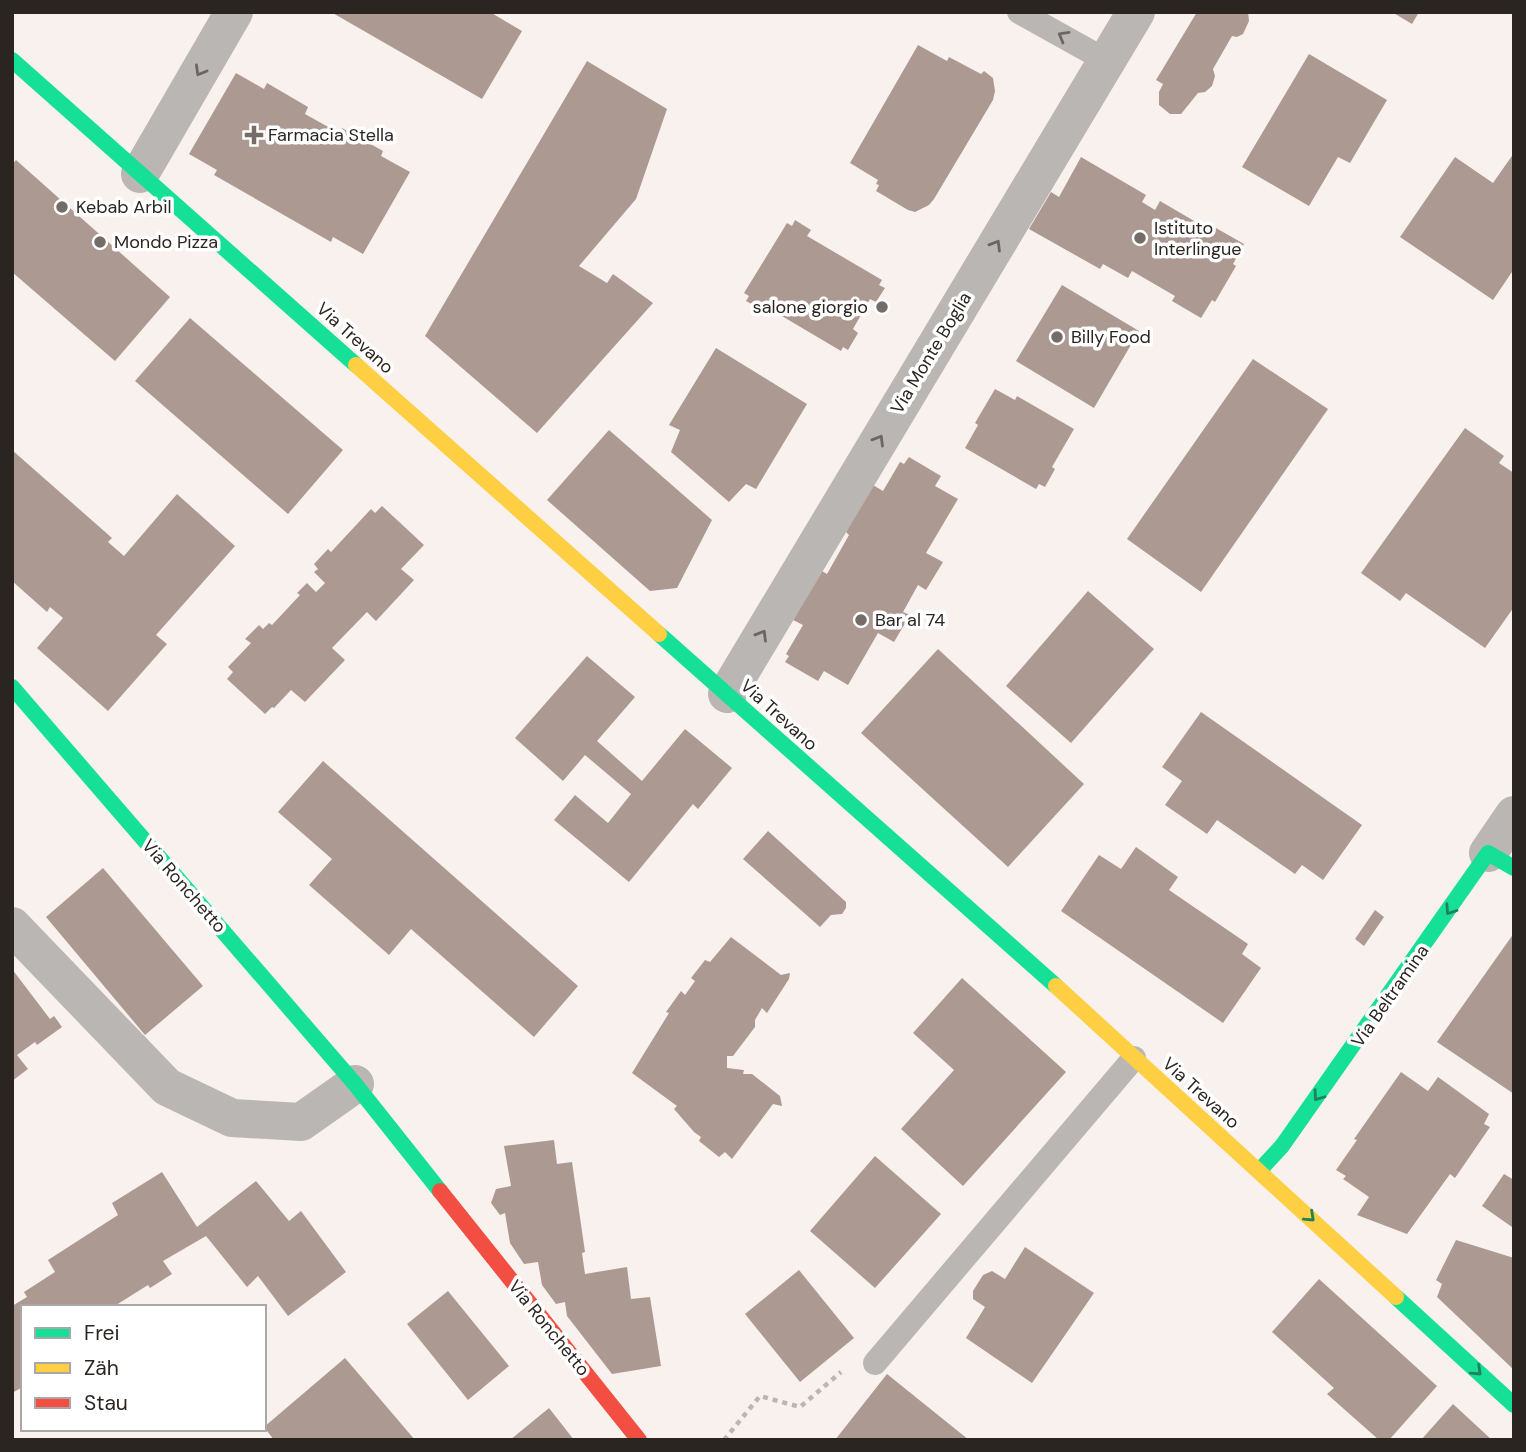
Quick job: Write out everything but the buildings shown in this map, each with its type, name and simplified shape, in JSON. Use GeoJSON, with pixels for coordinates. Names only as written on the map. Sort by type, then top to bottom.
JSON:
{"type":"FeatureCollection","features":[{"type":"Feature","properties":{"kind":"main road","name":"Via Trevano"},"geometry":{"type":"LineString","coordinates":[[12,61],[1087,1013],[1514,1405]]}},
{"type":"Feature","properties":{"kind":"main road","name":"Via Ronchetto"},"geometry":{"type":"LineString","coordinates":[[12,687],[355,1084],[639,1440]]}},
{"type":"Feature","properties":{"kind":"main road","name":"Via Beltramina"},"geometry":{"type":"LineString","coordinates":[[1259,1171],[1282,1146],[1363,1034],[1501,861]]}},
{"type":"Feature","properties":{"kind":"street"},"geometry":{"type":"LineString","coordinates":[[140,174],[234,12]]}},
{"type":"Feature","properties":{"kind":"street","name":"Via Monte Boglia"},"geometry":{"type":"LineString","coordinates":[[727,694],[1136,12]]}},
{"type":"Feature","properties":{"kind":"street","name":"Via Beltramina"},"geometry":{"type":"LineString","coordinates":[[1501,861],[1514,815]]}},
{"type":"Feature","properties":{"kind":"street"},"geometry":{"type":"LineString","coordinates":[[12,926],[167,1087],[232,1118],[301,1122],[355,1084]]}},
{"type":"Feature","properties":{"kind":"lane"},"geometry":{"type":"LineString","coordinates":[[1019,12],[1107,61]]}},
{"type":"Feature","properties":{"kind":"lane"},"geometry":{"type":"LineString","coordinates":[[875,1363],[1134,1058]]}},
{"type":"Feature","properties":{"kind":"path"},"geometry":{"type":"LineString","coordinates":[[724,1440],[761,1396],[800,1407],[856,1359],[875,1363]]}},
{"type":"Feature","properties":{"kind":"traffic: fast"},"geometry":{"type":"LineString","coordinates":[[12,60],[356,365]]}},
{"type":"Feature","properties":{"kind":"traffic: fast"},"geometry":{"type":"LineString","coordinates":[[659,634],[1056,986]]}},
{"type":"Feature","properties":{"kind":"traffic: fast"},"geometry":{"type":"LineString","coordinates":[[12,687],[355,1084],[440,1191]]}},
{"type":"Feature","properties":{"kind":"traffic: fast"},"geometry":{"type":"LineString","coordinates":[[1259,1171],[1282,1146],[1488,853],[1514,868]]}},
{"type":"Feature","properties":{"kind":"traffic: fast"},"geometry":{"type":"LineString","coordinates":[[1396,1297],[1514,1405]]}},
{"type":"Feature","properties":{"kind":"traffic: slow"},"geometry":{"type":"LineString","coordinates":[[356,365],[659,634]]}},
{"type":"Feature","properties":{"kind":"traffic: slow"},"geometry":{"type":"LineString","coordinates":[[1056,986],[1396,1297]]}},
{"type":"Feature","properties":{"kind":"traffic: jam"},"geometry":{"type":"LineString","coordinates":[[440,1191],[639,1440]]}},
{"type":"Feature","properties":{"kind":"place","name":"Farmacia Stella"},"geometry":{"type":"Point","coordinates":[254,135]}},
{"type":"Feature","properties":{"kind":"place","name":"Kebab Arbil"},"geometry":{"type":"Point","coordinates":[62,207]}},
{"type":"Feature","properties":{"kind":"place","name":"Istituto Interlingue"},"geometry":{"type":"Point","coordinates":[1140,238]}},
{"type":"Feature","properties":{"kind":"place","name":"Mondo Pizza"},"geometry":{"type":"Point","coordinates":[100,242]}},
{"type":"Feature","properties":{"kind":"place","name":"salone giorgio"},"geometry":{"type":"Point","coordinates":[882,307]}},
{"type":"Feature","properties":{"kind":"place","name":"Billy Food"},"geometry":{"type":"Point","coordinates":[1057,337]}},
{"type":"Feature","properties":{"kind":"place","name":"Bar al 74"},"geometry":{"type":"Point","coordinates":[861,620]}}]}
